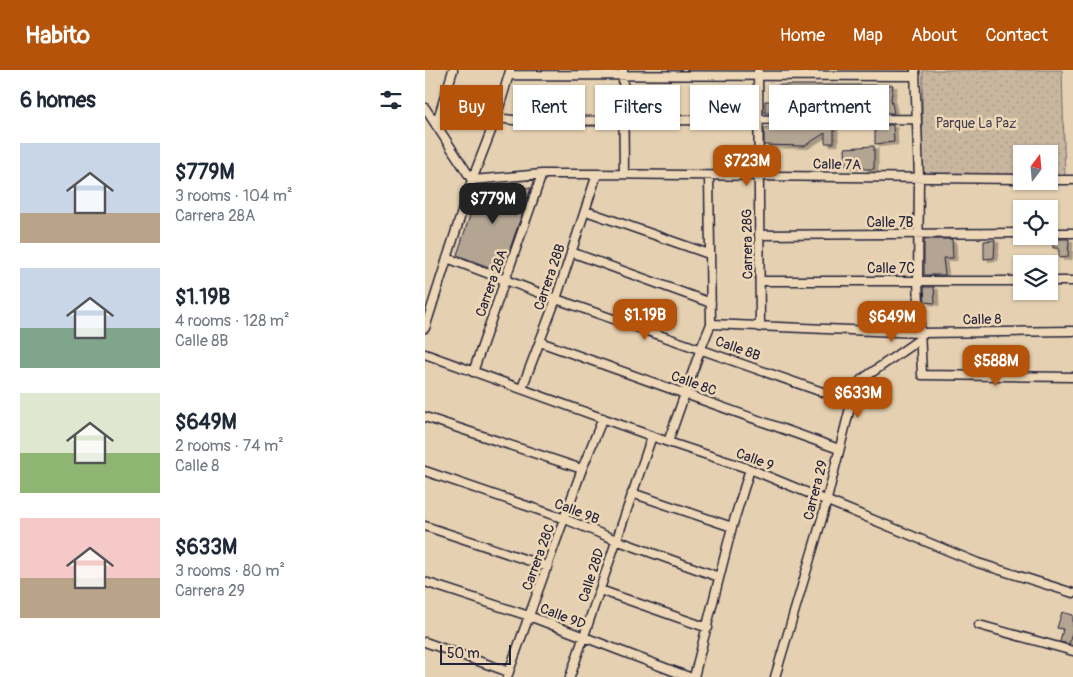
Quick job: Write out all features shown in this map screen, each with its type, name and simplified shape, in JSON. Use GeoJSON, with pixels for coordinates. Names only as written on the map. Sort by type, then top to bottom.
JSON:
{"type":"FeatureCollection","features":[{"type":"Feature","properties":{"kind":"street"},"geometry":{"type":"LineString","coordinates":[[436,125],[453,70]]}},
{"type":"Feature","properties":{"kind":"street"},"geometry":{"type":"LineString","coordinates":[[503,95],[510,72],[915,73],[919,178],[918,281],[922,375],[1073,377]]}},
{"type":"Feature","properties":{"kind":"street","name":"Carrera 28G"},"geometry":{"type":"LineString","coordinates":[[758,72],[758,85]]}},
{"type":"Feature","properties":{"kind":"street"},"geometry":{"type":"LineString","coordinates":[[425,108],[472,180]]}},
{"type":"Feature","properties":{"kind":"street"},"geometry":{"type":"LineString","coordinates":[[503,119],[521,121],[595,121]]}},
{"type":"Feature","properties":{"kind":"street"},"geometry":{"type":"LineString","coordinates":[[759,121],[916,119]]}},
{"type":"Feature","properties":{"kind":"street"},"geometry":{"type":"LineString","coordinates":[[425,328],[472,180],[491,130]]}},
{"type":"Feature","properties":{"kind":"street"},"geometry":{"type":"LineString","coordinates":[[623,130],[624,174]]}},
{"type":"Feature","properties":{"kind":"street","name":"Carrera 28G"},"geometry":{"type":"LineString","coordinates":[[758,130],[760,327]]}},
{"type":"Feature","properties":{"kind":"street","name":"Calle 7A"},"geometry":{"type":"LineString","coordinates":[[472,180],[543,174],[1013,179]]}},
{"type":"Feature","properties":{"kind":"street","name":"Carrera 28A"},"geometry":{"type":"LineString","coordinates":[[473,372],[543,174]]}},
{"type":"Feature","properties":{"kind":"street","name":"Carrera 28B"},"geometry":{"type":"LineString","coordinates":[[522,388],[556,299],[597,174]]}},
{"type":"Feature","properties":{"kind":"street"},"geometry":{"type":"LineString","coordinates":[[668,442],[711,324],[709,176]]}},
{"type":"Feature","properties":{"kind":"street"},"geometry":{"type":"LineString","coordinates":[[1058,180],[1073,180]]}},
{"type":"Feature","properties":{"kind":"street"},"geometry":{"type":"LineString","coordinates":[[586,211],[709,254]]}},
{"type":"Feature","properties":{"kind":"street"},"geometry":{"type":"LineString","coordinates":[[1058,233],[1073,233]]}},
{"type":"Feature","properties":{"kind":"street","name":"Calle 7B"},"geometry":{"type":"LineString","coordinates":[[759,235],[1013,234]]}},
{"type":"Feature","properties":{"kind":"street"},"geometry":{"type":"LineString","coordinates":[[571,252],[711,302]]}},
{"type":"Feature","properties":{"kind":"street","name":"Calle 8B"},"geometry":{"type":"LineString","coordinates":[[447,258],[556,299],[701,348],[851,402]]}},
{"type":"Feature","properties":{"kind":"street"},"geometry":{"type":"LineString","coordinates":[[1058,281],[1073,280]]}},
{"type":"Feature","properties":{"kind":"street","name":"Calle 7C"},"geometry":{"type":"LineString","coordinates":[[761,281],[1013,281]]}},
{"type":"Feature","properties":{"kind":"street","name":"Calle 8"},"geometry":{"type":"LineString","coordinates":[[711,324],[920,336],[1073,331]]}},
{"type":"Feature","properties":{"kind":"street","name":"Carrera 29"},"geometry":{"type":"LineString","coordinates":[[775,677],[826,502],[855,388],[861,380],[920,336]]}},
{"type":"Feature","properties":{"kind":"street","name":"Calle 8C"},"geometry":{"type":"LineString","coordinates":[[540,342],[839,449]]}},
{"type":"Feature","properties":{"kind":"street","name":"Calle 9"},"geometry":{"type":"LineString","coordinates":[[425,354],[651,436],[750,469],[826,502],[978,563],[1073,593]]}},
{"type":"Feature","properties":{"kind":"street"},"geometry":{"type":"LineString","coordinates":[[425,417],[582,469]]}},
{"type":"Feature","properties":{"kind":"street","name":"Carrera 28C"},"geometry":{"type":"LineString","coordinates":[[508,674],[582,469],[603,418]]}},
{"type":"Feature","properties":{"kind":"street","name":"Calle 28D"},"geometry":{"type":"LineString","coordinates":[[569,677],[651,436]]}},
{"type":"Feature","properties":{"kind":"street"},"geometry":{"type":"LineString","coordinates":[[694,677],[708,628],[732,527],[750,469]]}},
{"type":"Feature","properties":{"kind":"street","name":"Calle 9B"},"geometry":{"type":"LineString","coordinates":[[425,472],[565,518],[615,540],[719,577]]}},
{"type":"Feature","properties":{"kind":"street"},"geometry":{"type":"LineString","coordinates":[[632,493],[732,527]]}},
{"type":"Feature","properties":{"kind":"street"},"geometry":{"type":"LineString","coordinates":[[425,526],[547,568]]}},
{"type":"Feature","properties":{"kind":"street","name":"Calle 9D"},"geometry":{"type":"LineString","coordinates":[[425,582],[529,616],[689,677]]}},
{"type":"Feature","properties":{"kind":"street"},"geometry":{"type":"LineString","coordinates":[[600,590],[708,628]]}},
{"type":"Feature","properties":{"kind":"street"},"geometry":{"type":"LineString","coordinates":[[979,625],[1073,652]]}},
{"type":"Feature","properties":{"kind":"street"},"geometry":{"type":"LineString","coordinates":[[425,642],[508,674]]}},
{"type":"Feature","properties":{"kind":"green space","name":"Parque La Paz"},"geometry":{"type":"Polygon","coordinates":[[[923,70],[1062,70],[1065,179],[1058,179],[1058,145],[1013,145],[1013,177],[921,174],[923,70]]]}},
{"type":"Feature","properties":{"kind":"building"},"geometry":{"type":"Polygon","coordinates":[[[889,85],[893,85],[891,99],[894,113],[889,113],[889,85]]]}},
{"type":"Feature","properties":{"kind":"building"},"geometry":{"type":"Polygon","coordinates":[[[765,101],[769,101],[769,113],[765,113],[765,101]]]}},
{"type":"Feature","properties":{"kind":"building"},"geometry":{"type":"Polygon","coordinates":[[[889,125],[893,125],[894,142],[875,144],[875,130],[889,130],[889,125]]]}},
{"type":"Feature","properties":{"kind":"building"},"geometry":{"type":"Polygon","coordinates":[[[764,128],[769,128],[769,130],[834,130],[834,143],[825,143],[825,133],[804,146],[764,145],[764,128]]]}},
{"type":"Feature","properties":{"kind":"building"},"geometry":{"type":"Polygon","coordinates":[[[874,146],[874,169],[864,169],[863,165],[846,166],[845,148],[874,146]]]}},
{"type":"Feature","properties":{"kind":"building"},"geometry":{"type":"Polygon","coordinates":[[[480,185],[531,188],[502,272],[457,255],[480,185]]]}},
{"type":"Feature","properties":{"kind":"building"},"geometry":{"type":"Polygon","coordinates":[[[924,239],[952,239],[953,258],[943,258],[945,275],[924,275],[924,239]]]}},
{"type":"Feature","properties":{"kind":"building"},"geometry":{"type":"Polygon","coordinates":[[[1058,239],[1069,239],[1068,257],[1059,258],[1059,248],[1053,248],[1053,245],[1058,245],[1058,239]]]}},
{"type":"Feature","properties":{"kind":"building"},"geometry":{"type":"Polygon","coordinates":[[[995,240],[994,258],[984,259],[984,241],[995,240]]]}},
{"type":"Feature","properties":{"kind":"building"},"geometry":{"type":"Polygon","coordinates":[[[924,287],[934,287],[935,303],[925,302],[924,287]]]}},
{"type":"Feature","properties":{"kind":"building"},"geometry":{"type":"Polygon","coordinates":[[[1062,612],[1073,615],[1073,629],[1069,644],[1060,642],[1063,629],[1057,628],[1062,612]]]}}]}
